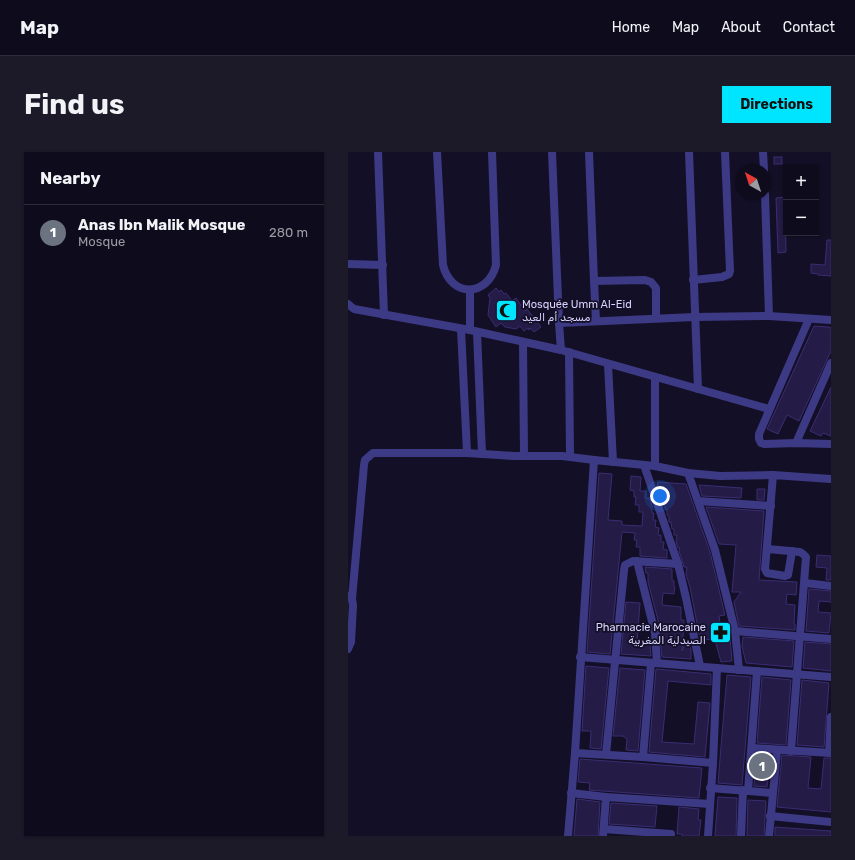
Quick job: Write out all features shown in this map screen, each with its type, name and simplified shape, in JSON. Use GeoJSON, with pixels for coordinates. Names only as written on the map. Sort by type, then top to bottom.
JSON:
{"type":"FeatureCollection","features":[{"type":"Feature","properties":{"kind":"street"},"geometry":{"type":"LineString","coordinates":[[378,152],[384,315]]}},
{"type":"Feature","properties":{"kind":"street"},"geometry":{"type":"LineString","coordinates":[[437,152],[443,265],[447,277],[451,282],[461,289],[470,290],[480,287],[489,280],[494,274],[496,265],[492,152]]}},
{"type":"Feature","properties":{"kind":"street"},"geometry":{"type":"LineString","coordinates":[[552,152],[559,323],[565,351],[570,456]]}},
{"type":"Feature","properties":{"kind":"street"},"geometry":{"type":"LineString","coordinates":[[589,152],[596,321]]}},
{"type":"Feature","properties":{"kind":"street"},"geometry":{"type":"LineString","coordinates":[[689,152],[698,389]]}},
{"type":"Feature","properties":{"kind":"street"},"geometry":{"type":"LineString","coordinates":[[693,280],[722,277],[729,274],[730,271],[725,152]]}},
{"type":"Feature","properties":{"kind":"street"},"geometry":{"type":"LineString","coordinates":[[763,152],[764,164]]}},
{"type":"Feature","properties":{"kind":"street"},"geometry":{"type":"LineString","coordinates":[[765,200],[769,316]]}},
{"type":"Feature","properties":{"kind":"street"},"geometry":{"type":"LineString","coordinates":[[348,264],[383,265]]}},
{"type":"Feature","properties":{"kind":"street"},"geometry":{"type":"LineString","coordinates":[[594,281],[645,280],[651,282],[656,288],[656,318]]}},
{"type":"Feature","properties":{"kind":"street"},"geometry":{"type":"LineString","coordinates":[[470,290],[482,454]]}},
{"type":"Feature","properties":{"kind":"street"},"geometry":{"type":"LineString","coordinates":[[348,304],[354,309],[474,331],[565,351],[770,409]]}},
{"type":"Feature","properties":{"kind":"street"},"geometry":{"type":"LineString","coordinates":[[559,323],[656,318],[769,316],[831,320]]}},
{"type":"Feature","properties":{"kind":"street"},"geometry":{"type":"LineString","coordinates":[[810,319],[759,434],[759,439],[761,443],[764,444],[831,444]]}},
{"type":"Feature","properties":{"kind":"street"},"geometry":{"type":"LineString","coordinates":[[461,329],[467,453]]}},
{"type":"Feature","properties":{"kind":"street"},"geometry":{"type":"LineString","coordinates":[[523,342],[524,456]]}},
{"type":"Feature","properties":{"kind":"street"},"geometry":{"type":"LineString","coordinates":[[796,443],[831,363]]}},
{"type":"Feature","properties":{"kind":"street"},"geometry":{"type":"LineString","coordinates":[[608,364],[613,462]]}},
{"type":"Feature","properties":{"kind":"street"},"geometry":{"type":"LineString","coordinates":[[655,377],[655,466]]}},
{"type":"Feature","properties":{"kind":"street"},"geometry":{"type":"LineString","coordinates":[[348,649],[351,642],[353,605],[350,597],[365,460],[373,453],[467,453],[524,456],[570,456],[594,460],[644,464],[688,473],[720,476],[773,475],[831,479]]}},
{"type":"Feature","properties":{"kind":"street"},"geometry":{"type":"LineString","coordinates":[[568,836],[575,753],[580,657],[594,460]]}},
{"type":"Feature","properties":{"kind":"street"},"geometry":{"type":"LineString","coordinates":[[644,464],[678,564],[700,666]]}},
{"type":"Feature","properties":{"kind":"street"},"geometry":{"type":"LineString","coordinates":[[688,473],[715,550],[735,631],[740,670]]}},
{"type":"Feature","properties":{"kind":"street"},"geometry":{"type":"LineString","coordinates":[[773,475],[768,549],[765,569],[766,572],[768,574],[788,575],[792,551]]}},
{"type":"Feature","properties":{"kind":"street"},"geometry":{"type":"LineString","coordinates":[[698,501],[771,506]]}},
{"type":"Feature","properties":{"kind":"street"},"geometry":{"type":"LineString","coordinates":[[768,549],[802,553],[806,557],[791,751]]}},
{"type":"Feature","properties":{"kind":"street"},"geometry":{"type":"LineString","coordinates":[[606,754],[624,570],[628,563],[637,561],[678,564]]}},
{"type":"Feature","properties":{"kind":"street"},"geometry":{"type":"LineString","coordinates":[[637,561],[655,632],[654,663],[643,757]]}},
{"type":"Feature","properties":{"kind":"street"},"geometry":{"type":"LineString","coordinates":[[805,583],[831,586]]}},
{"type":"Feature","properties":{"kind":"street"},"geometry":{"type":"LineString","coordinates":[[735,631],[831,639]]}},
{"type":"Feature","properties":{"kind":"street"},"geometry":{"type":"LineString","coordinates":[[580,657],[831,677]]}},
{"type":"Feature","properties":{"kind":"street"},"geometry":{"type":"LineString","coordinates":[[708,836],[717,668]]}},
{"type":"Feature","properties":{"kind":"street"},"geometry":{"type":"LineString","coordinates":[[741,836],[752,748],[757,671]]}},
{"type":"Feature","properties":{"kind":"street"},"geometry":{"type":"LineString","coordinates":[[752,748],[830,753],[831,717]]}},
{"type":"Feature","properties":{"kind":"street"},"geometry":{"type":"LineString","coordinates":[[769,836],[777,750]]}},
{"type":"Feature","properties":{"kind":"street"},"geometry":{"type":"LineString","coordinates":[[575,753],[606,754],[713,763]]}},
{"type":"Feature","properties":{"kind":"street"},"geometry":{"type":"LineString","coordinates":[[710,788],[772,794]]}},
{"type":"Feature","properties":{"kind":"street"},"geometry":{"type":"LineString","coordinates":[[571,793],[606,797],[710,804]]}},
{"type":"Feature","properties":{"kind":"street"},"geometry":{"type":"LineString","coordinates":[[606,797],[604,833],[671,834]]}},
{"type":"Feature","properties":{"kind":"street"},"geometry":{"type":"LineString","coordinates":[[770,816],[831,822]]}},
{"type":"Feature","properties":{"kind":"building"},"geometry":{"type":"Polygon","coordinates":[[[774,157],[782,157],[782,164],[774,164],[774,157]]]}},
{"type":"Feature","properties":{"kind":"building"},"geometry":{"type":"Polygon","coordinates":[[[783,197],[783,236],[786,236],[786,252],[778,253],[776,198],[783,197]]]}},
{"type":"Feature","properties":{"kind":"building"},"geometry":{"type":"Polygon","coordinates":[[[827,240],[831,240],[831,276],[811,273],[811,264],[825,265],[827,240]]]}},
{"type":"Feature","properties":{"kind":"building","name":"Mosquée Umm Al-Eid مسجد أم العيد"},"geometry":{"type":"Polygon","coordinates":[[[496,288],[499,292],[501,290],[504,294],[506,293],[512,301],[516,298],[525,311],[527,309],[541,327],[534,332],[530,328],[529,330],[528,328],[524,331],[520,326],[516,329],[505,327],[501,323],[496,327],[488,315],[490,298],[488,295],[496,288]]]}},
{"type":"Feature","properties":{"kind":"building"},"geometry":{"type":"Polygon","coordinates":[[[814,326],[831,328],[831,351],[799,421],[787,415],[778,434],[767,429],[814,326]]]}},
{"type":"Feature","properties":{"kind":"building"},"geometry":{"type":"Polygon","coordinates":[[[831,387],[831,436],[823,433],[821,436],[810,431],[831,387]]]}},
{"type":"Feature","properties":{"kind":"building"},"geometry":{"type":"Polygon","coordinates":[[[599,473],[612,474],[608,520],[622,521],[622,525],[642,526],[643,512],[639,512],[639,505],[635,505],[636,497],[634,497],[634,491],[630,490],[631,476],[641,477],[640,491],[646,491],[646,498],[650,498],[652,513],[654,513],[653,520],[656,520],[655,527],[659,528],[658,535],[661,535],[661,542],[664,542],[663,549],[667,550],[667,558],[640,556],[640,547],[636,547],[637,540],[634,540],[635,533],[622,532],[610,654],[587,652],[599,473]]]}},
{"type":"Feature","properties":{"kind":"building"},"geometry":{"type":"Polygon","coordinates":[[[658,482],[686,484],[710,552],[725,615],[719,616],[721,630],[725,629],[726,638],[730,637],[732,661],[721,662],[715,640],[700,639],[686,574],[687,567],[684,567],[679,551],[680,548],[678,548],[676,542],[677,535],[674,535],[674,529],[672,529],[671,522],[669,522],[667,509],[665,509],[665,503],[663,503],[657,487],[658,482]]]}},
{"type":"Feature","properties":{"kind":"building"},"geometry":{"type":"Polygon","coordinates":[[[699,485],[742,488],[741,498],[702,496],[699,485]]]}},
{"type":"Feature","properties":{"kind":"building"},"geometry":{"type":"Polygon","coordinates":[[[757,489],[765,489],[764,500],[757,500],[757,489]]]}},
{"type":"Feature","properties":{"kind":"building"},"geometry":{"type":"Polygon","coordinates":[[[706,507],[764,511],[759,580],[797,582],[796,595],[787,594],[786,604],[795,605],[795,630],[739,626],[734,602],[741,592],[732,592],[736,545],[719,544],[706,507]]]}},
{"type":"Feature","properties":{"kind":"building"},"geometry":{"type":"Polygon","coordinates":[[[817,555],[831,556],[831,580],[826,580],[827,568],[816,567],[817,555]]]}},
{"type":"Feature","properties":{"kind":"building"},"geometry":{"type":"Polygon","coordinates":[[[645,567],[672,569],[672,580],[674,581],[675,587],[674,594],[663,593],[662,605],[681,607],[681,620],[684,620],[682,651],[687,640],[689,640],[691,659],[662,657],[658,620],[648,582],[648,573],[646,573],[645,567]]]}},
{"type":"Feature","properties":{"kind":"building"},"geometry":{"type":"Polygon","coordinates":[[[809,589],[831,591],[831,602],[819,601],[818,612],[831,613],[829,633],[806,631],[809,589]]]}},
{"type":"Feature","properties":{"kind":"building"},"geometry":{"type":"Polygon","coordinates":[[[626,602],[640,603],[637,643],[650,644],[651,656],[621,654],[626,602]]]}},
{"type":"Feature","properties":{"kind":"building"},"geometry":{"type":"Polygon","coordinates":[[[743,637],[794,641],[792,667],[746,663],[742,646],[743,637]]]}},
{"type":"Feature","properties":{"kind":"building"},"geometry":{"type":"Polygon","coordinates":[[[805,642],[831,644],[831,671],[803,668],[805,642]]]}},
{"type":"Feature","properties":{"kind":"building"},"geometry":{"type":"Polygon","coordinates":[[[586,666],[609,668],[601,749],[590,748],[591,731],[582,731],[586,666]]]}},
{"type":"Feature","properties":{"kind":"building"},"geometry":{"type":"Polygon","coordinates":[[[620,668],[645,670],[638,751],[626,750],[627,739],[623,736],[613,736],[620,668]]]}},
{"type":"Feature","properties":{"kind":"building"},"geometry":{"type":"Polygon","coordinates":[[[656,669],[711,674],[711,685],[668,681],[662,742],[694,744],[698,702],[710,703],[705,757],[649,752],[656,669]]]}},
{"type":"Feature","properties":{"kind":"building"},"geometry":{"type":"Polygon","coordinates":[[[727,675],[751,677],[742,785],[718,783],[727,675]]]}},
{"type":"Feature","properties":{"kind":"building"},"geometry":{"type":"Polygon","coordinates":[[[762,677],[791,680],[786,745],[757,743],[762,677]]]}},
{"type":"Feature","properties":{"kind":"building"},"geometry":{"type":"Polygon","coordinates":[[[802,680],[829,683],[824,747],[797,745],[802,680]]]}},
{"type":"Feature","properties":{"kind":"building"},"geometry":{"type":"Polygon","coordinates":[[[757,754],[771,755],[767,787],[754,786],[757,754]]]}},
{"type":"Feature","properties":{"kind":"building"},"geometry":{"type":"Polygon","coordinates":[[[782,755],[811,757],[808,788],[821,789],[824,758],[831,758],[831,812],[777,807],[782,755]]]}},
{"type":"Feature","properties":{"kind":"building"},"geometry":{"type":"Polygon","coordinates":[[[580,759],[702,768],[699,798],[589,790],[590,783],[578,782],[580,759]]]}},
{"type":"Feature","properties":{"kind":"building"},"geometry":{"type":"Polygon","coordinates":[[[718,797],[737,798],[736,836],[715,836],[718,797]]]}},
{"type":"Feature","properties":{"kind":"building"},"geometry":{"type":"Polygon","coordinates":[[[577,799],[600,802],[598,836],[574,836],[577,799]]]}},
{"type":"Feature","properties":{"kind":"building"},"geometry":{"type":"Polygon","coordinates":[[[748,800],[766,801],[764,836],[747,836],[748,800]]]}},
{"type":"Feature","properties":{"kind":"building"},"geometry":{"type":"Polygon","coordinates":[[[611,803],[657,806],[655,827],[609,824],[611,803]]]}},
{"type":"Feature","properties":{"kind":"building"},"geometry":{"type":"Polygon","coordinates":[[[679,807],[699,809],[698,820],[701,820],[699,836],[682,836],[682,834],[677,834],[679,807]]]}},
{"type":"Feature","properties":{"kind":"building"},"geometry":{"type":"Polygon","coordinates":[[[775,827],[831,831],[831,836],[775,836],[775,827]]]}},
{"type":"Feature","properties":{"kind":"place","name":"Mosquée Umm Al-Eid مسجد أم العيد"},"geometry":{"type":"Point","coordinates":[507,310]}},
{"type":"Feature","properties":{"kind":"place","name":"Pharmacie Marocaine الصيدلية المغربية"},"geometry":{"type":"Point","coordinates":[721,633]}},
{"type":"Feature","properties":{"kind":"place","name":"Anas Ibn Malik Mosque"},"geometry":{"type":"Point","coordinates":[762,766]}}]}
